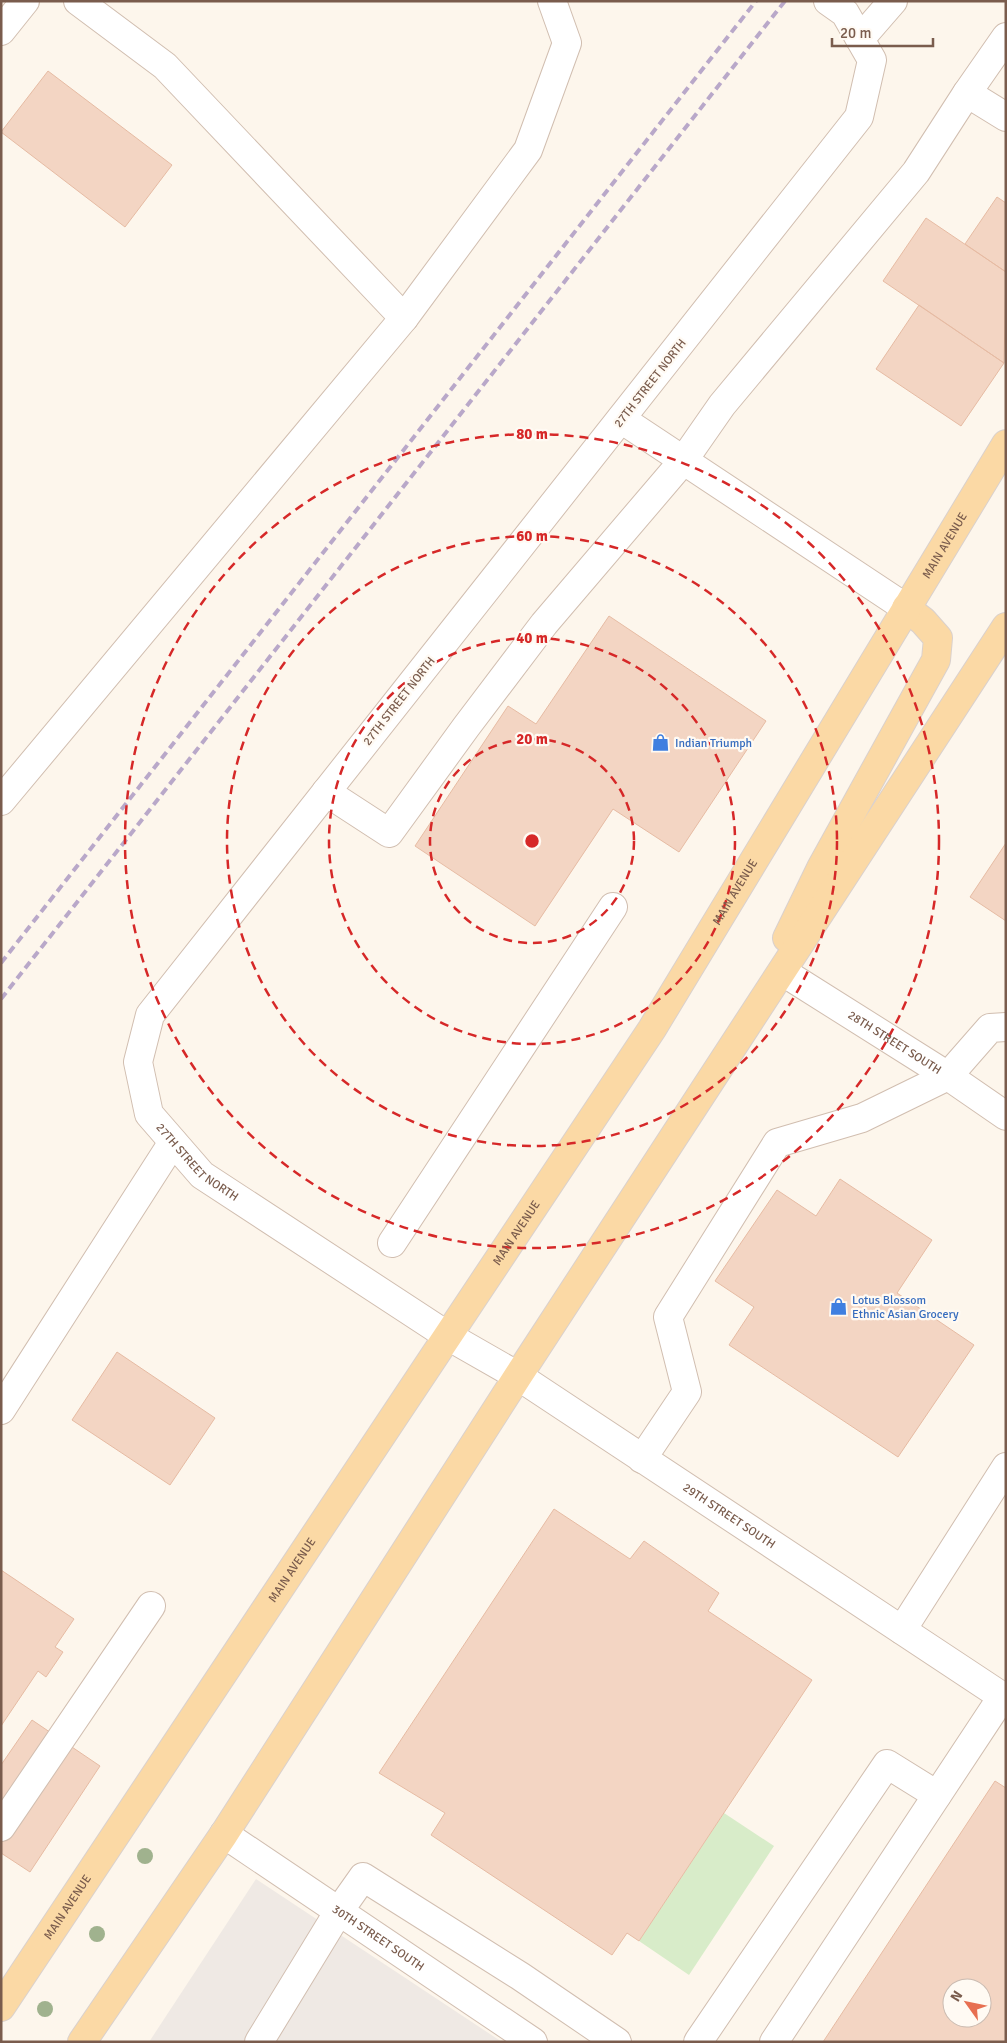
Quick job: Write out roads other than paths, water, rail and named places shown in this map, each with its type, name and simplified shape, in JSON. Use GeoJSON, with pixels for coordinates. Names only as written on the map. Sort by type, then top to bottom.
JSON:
{"type":"FeatureCollection","features":[{"type":"Feature","properties":{"kind":"main road","name":"MAIN AVENUE"},"geometry":{"type":"LineString","coordinates":[[1,2007],[652,1029],[1006,444]]}},
{"type":"Feature","properties":{"kind":"main road"},"geometry":{"type":"LineString","coordinates":[[741,1035],[820,868],[936,660],[938,638],[923,621],[906,608]]}},
{"type":"Feature","properties":{"kind":"main road"},"geometry":{"type":"LineString","coordinates":[[82,2042],[224,1834],[518,1376],[1006,627]]}},
{"type":"Feature","properties":{"kind":"street"},"geometry":{"type":"LineString","coordinates":[[1,32],[25,1]]}},
{"type":"Feature","properties":{"kind":"street"},"geometry":{"type":"LineString","coordinates":[[78,1],[164,66],[404,318]]}},
{"type":"Feature","properties":{"kind":"street"},"geometry":{"type":"LineString","coordinates":[[1,801],[404,318],[528,150],[567,43],[552,1]]}},
{"type":"Feature","properties":{"kind":"street","name":"27TH STREET NORTH"},"geometry":{"type":"LineString","coordinates":[[448,1336],[202,1175],[150,1114],[138,1062],[150,1015],[859,117],[872,60],[844,13],[828,1]]}},
{"type":"Feature","properties":{"kind":"street"},"geometry":{"type":"LineString","coordinates":[[860,38],[893,1]]}},
{"type":"Feature","properties":{"kind":"street"},"geometry":{"type":"LineString","coordinates":[[326,792],[389,833],[544,624],[683,461],[722,405],[916,172],[1006,37]]}},
{"type":"Feature","properties":{"kind":"street"},"geometry":{"type":"LineString","coordinates":[[967,93],[1006,117]]}},
{"type":"Feature","properties":{"kind":"street"},"geometry":{"type":"LineString","coordinates":[[621,419],[906,608]]}},
{"type":"Feature","properties":{"kind":"street"},"geometry":{"type":"LineString","coordinates":[[392,1243],[613,907]]}},
{"type":"Feature","properties":{"kind":"street","name":"28TH STREET SOUTH"},"geometry":{"type":"LineString","coordinates":[[783,972],[948,1076],[1006,1116]]}},
{"type":"Feature","properties":{"kind":"street"},"geometry":{"type":"LineString","coordinates":[[642,1459],[687,1392],[668,1317],[777,1144],[862,1118],[948,1076],[990,1028],[1006,1028]]}},
{"type":"Feature","properties":{"kind":"street"},"geometry":{"type":"LineString","coordinates":[[1,1410],[173,1142]]}},
{"type":"Feature","properties":{"kind":"street","name":"29TH STREET SOUTH"},"geometry":{"type":"LineString","coordinates":[[448,1336],[518,1376],[1004,1698]]}},
{"type":"Feature","properties":{"kind":"street"},"geometry":{"type":"LineString","coordinates":[[902,1630],[1006,1467]]}},
{"type":"Feature","properties":{"kind":"street"},"geometry":{"type":"LineString","coordinates":[[1,1827],[151,1606]]}},
{"type":"Feature","properties":{"kind":"street"},"geometry":{"type":"LineString","coordinates":[[774,2042],[1004,1698]]}},
{"type":"Feature","properties":{"kind":"street"},"geometry":{"type":"LineString","coordinates":[[698,2042],[887,1764],[937,1796]]}},
{"type":"Feature","properties":{"kind":"street","name":"30TH STREET SOUTH"},"geometry":{"type":"LineString","coordinates":[[224,1834],[533,2042]]}},
{"type":"Feature","properties":{"kind":"street"},"geometry":{"type":"LineString","coordinates":[[259,2042],[339,1911],[362,1877],[520,1976],[617,2042]]}},
{"type":"Feature","properties":{"kind":"railway"},"geometry":{"type":"LineString","coordinates":[[1,963],[756,1]]}},
{"type":"Feature","properties":{"kind":"railway"},"geometry":{"type":"LineString","coordinates":[[1,999],[785,1]]}},
{"type":"Feature","properties":{"kind":"place","name":"Indian Triumph"},"geometry":{"type":"Point","coordinates":[661,743]}},
{"type":"Feature","properties":{"kind":"place","name":"Lotus Blossom Ethnic Asian Grocery"},"geometry":{"type":"Point","coordinates":[838,1307]}}]}
